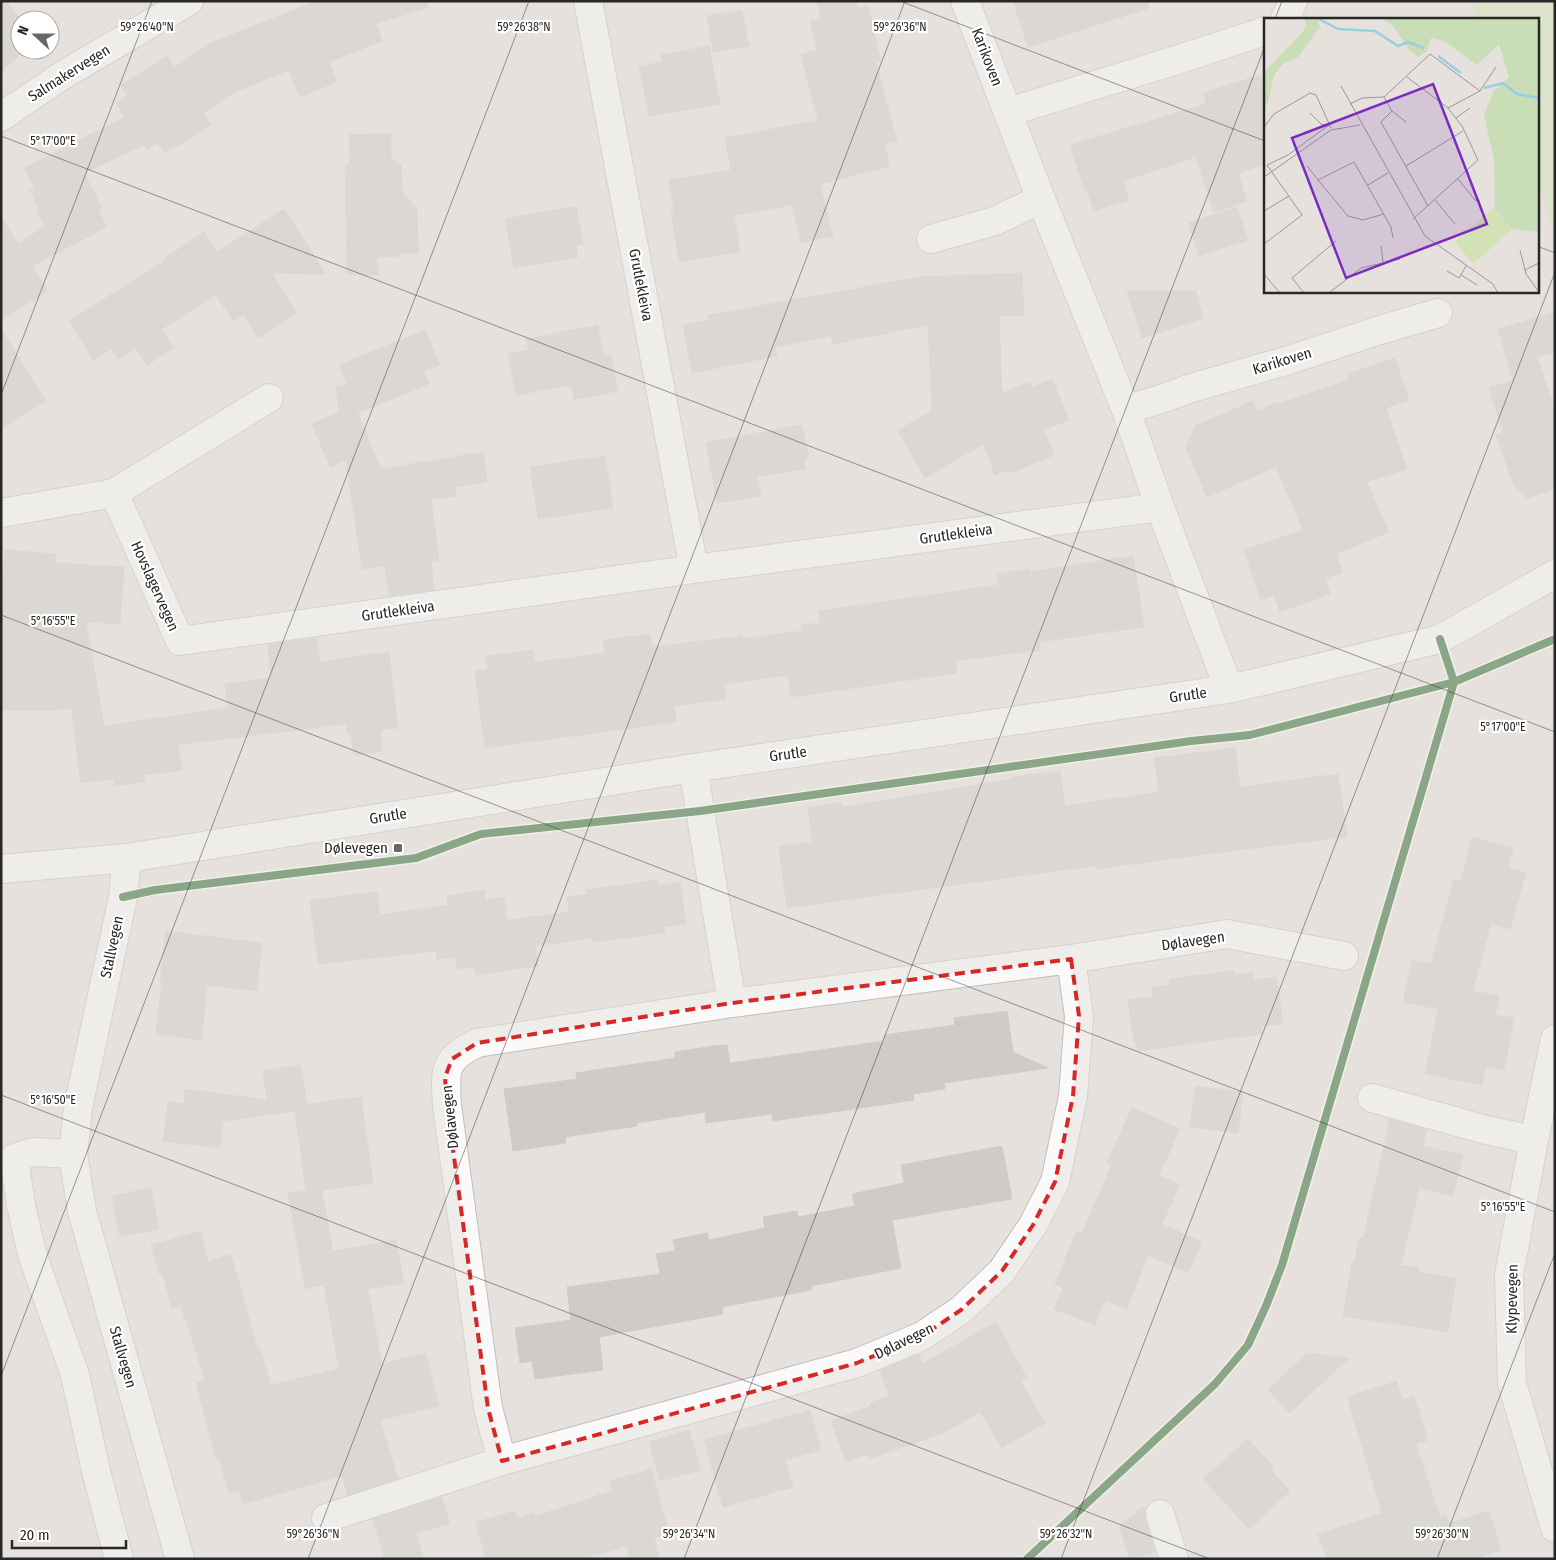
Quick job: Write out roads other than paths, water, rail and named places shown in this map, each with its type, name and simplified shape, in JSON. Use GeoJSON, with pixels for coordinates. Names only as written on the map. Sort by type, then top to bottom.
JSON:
{"type":"FeatureCollection","features":[{"type":"Feature","properties":{"kind":"street","name":"Salmakervegen"},"geometry":{"type":"LineString","coordinates":[[1,117],[63,75],[190,1]]}},
{"type":"Feature","properties":{"kind":"street","name":"Grutlekleiva"},"geometry":{"type":"LineString","coordinates":[[588,1],[694,569]]}},
{"type":"Feature","properties":{"kind":"street","name":"Karikoven"},"geometry":{"type":"LineString","coordinates":[[965,1],[1041,199],[1126,410],[1160,507],[1229,689]]}},
{"type":"Feature","properties":{"kind":"street"},"geometry":{"type":"LineString","coordinates":[[1285,18],[1293,1]]}},
{"type":"Feature","properties":{"kind":"street"},"geometry":{"type":"LineString","coordinates":[[1008,112],[1264,31]]}},
{"type":"Feature","properties":{"kind":"street"},"geometry":{"type":"LineString","coordinates":[[931,239],[995,221],[1041,199]]}},
{"type":"Feature","properties":{"kind":"street","name":"Karikoven"},"geometry":{"type":"LineString","coordinates":[[1126,410],[1188,389],[1289,360],[1438,313]]}},
{"type":"Feature","properties":{"kind":"street"},"geometry":{"type":"LineString","coordinates":[[1,513],[114,493],[269,398]]}},
{"type":"Feature","properties":{"kind":"street","name":"Hovslagervegen"},"geometry":{"type":"LineString","coordinates":[[114,493],[180,641],[310,623]]}},
{"type":"Feature","properties":{"kind":"street","name":"Grutlekleiva"},"geometry":{"type":"LineString","coordinates":[[310,623],[694,569],[1160,507]]}},
{"type":"Feature","properties":{"kind":"street","name":"Grutle"},"geometry":{"type":"LineString","coordinates":[[1,869],[127,858],[693,768],[1229,689],[1440,639],[1555,574]]}},
{"type":"Feature","properties":{"kind":"street"},"geometry":{"type":"LineString","coordinates":[[693,768],[732,1002]]}},
{"type":"Feature","properties":{"kind":"street","name":"Stallvegen"},"geometry":{"type":"LineString","coordinates":[[127,858],[122,897],[78,1108],[73,1154],[82,1211],[180,1559]]}},
{"type":"Feature","properties":{"kind":"street","name":"Dølavegen"},"geometry":{"type":"LineString","coordinates":[[502,1461],[488,1408],[447,1106],[445,1076],[452,1059],[465,1049],[477,1043],[732,1002],[1071,959],[1227,934],[1344,956]]}},
{"type":"Feature","properties":{"kind":"street","name":"Dølavegen"},"geometry":{"type":"LineString","coordinates":[[326,1518],[502,1461],[857,1363],[922,1336],[961,1310],[1002,1271],[1033,1225],[1054,1182],[1073,1096],[1079,1016],[1071,959]]}},
{"type":"Feature","properties":{"kind":"street","name":"Klypevegen"},"geometry":{"type":"LineString","coordinates":[[1555,1039],[1509,1275],[1512,1383],[1555,1528]]}},
{"type":"Feature","properties":{"kind":"street"},"geometry":{"type":"LineString","coordinates":[[1372,1098],[1486,1130],[1534,1140]]}},
{"type":"Feature","properties":{"kind":"street"},"geometry":{"type":"LineString","coordinates":[[8,1155],[33,1152],[73,1154]]}},
{"type":"Feature","properties":{"kind":"street"},"geometry":{"type":"LineString","coordinates":[[1,1199],[8,1155]]}},
{"type":"Feature","properties":{"kind":"street"},"geometry":{"type":"LineString","coordinates":[[8,1155],[32,1254],[75,1375],[96,1471],[119,1559]]}},
{"type":"Feature","properties":{"kind":"street"},"geometry":{"type":"LineString","coordinates":[[1160,1514],[1174,1559]]}},
{"type":"Feature","properties":{"kind":"place","name":"Dølevegen"},"geometry":{"type":"Point","coordinates":[398,848]}}]}
